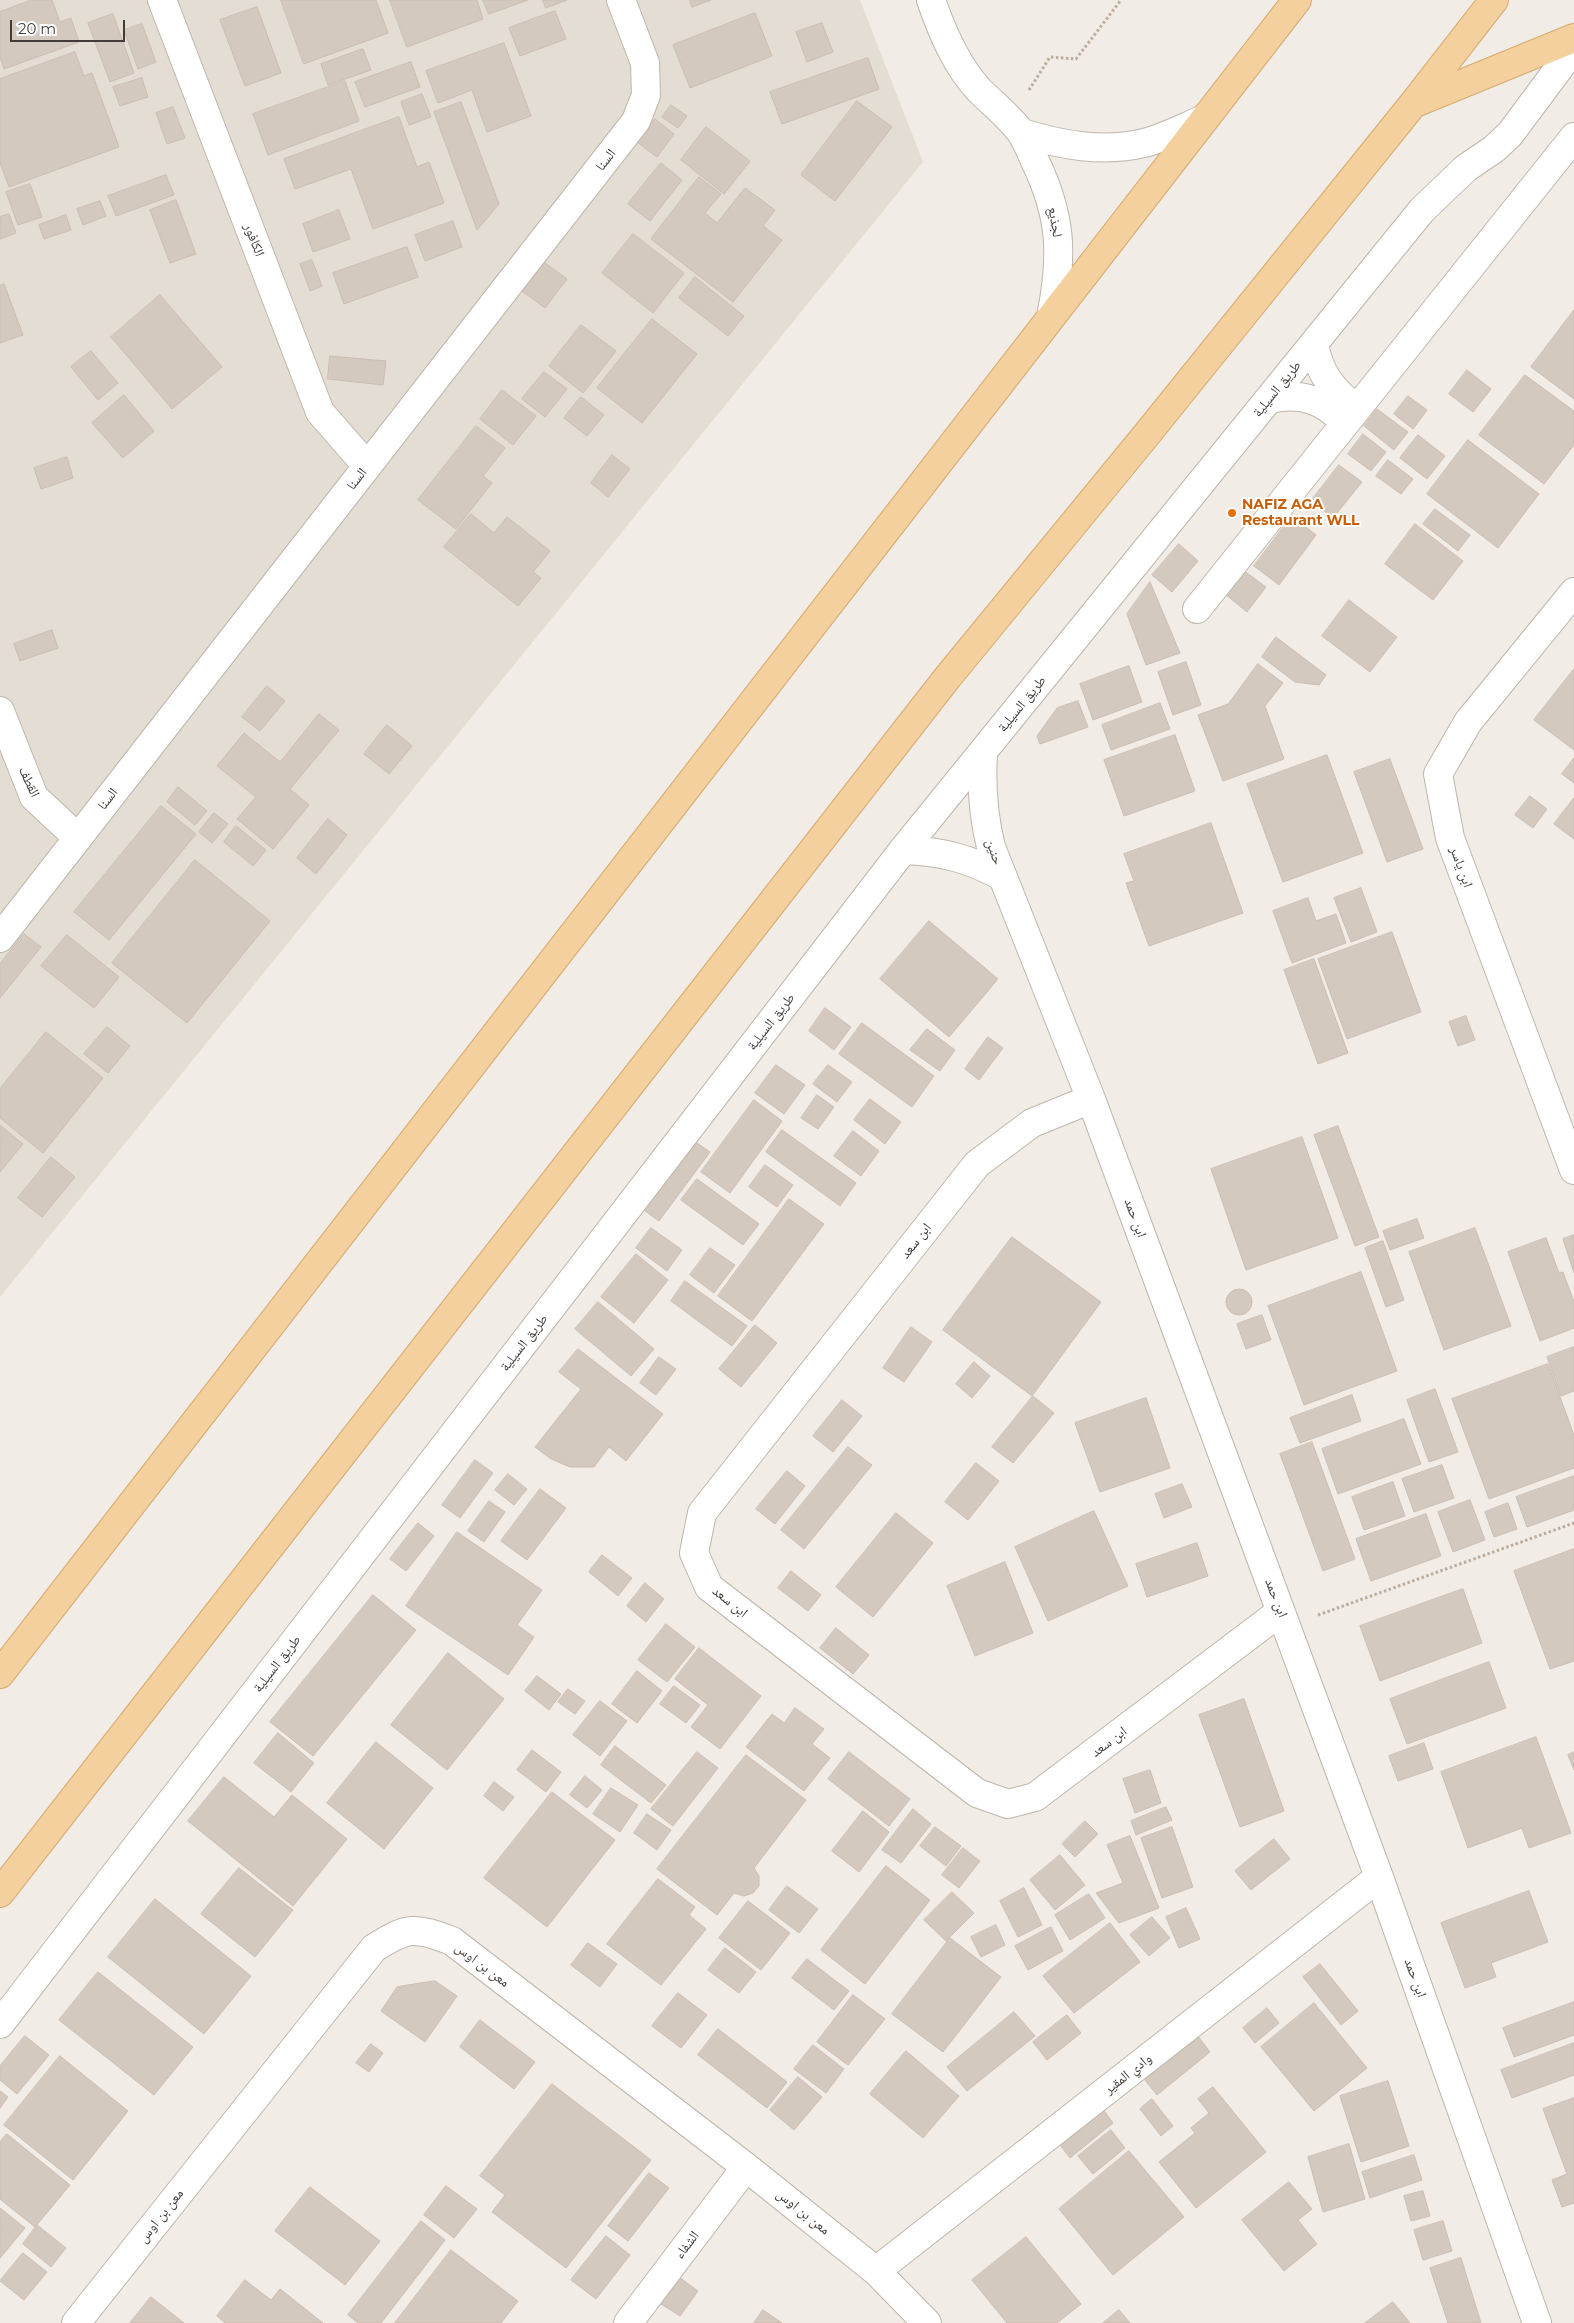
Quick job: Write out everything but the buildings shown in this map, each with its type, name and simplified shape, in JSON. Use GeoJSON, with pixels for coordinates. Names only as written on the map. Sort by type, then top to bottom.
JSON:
{"type":"FeatureCollection","features":[{"type":"Feature","properties":{"kind":"main road"},"geometry":{"type":"LineString","coordinates":[[0,1674],[1202,120],[1297,0]]}},
{"type":"Feature","properties":{"kind":"main road"},"geometry":{"type":"LineString","coordinates":[[0,1893],[947,678],[1141,442],[1413,104],[1494,0]]}},
{"type":"Feature","properties":{"kind":"main road"},"geometry":{"type":"LineString","coordinates":[[1413,104],[1574,38]]}},
{"type":"Feature","properties":{"kind":"street","name":"الكافور"},"geometry":{"type":"LineString","coordinates":[[162,0],[320,412],[368,466]]}},
{"type":"Feature","properties":{"kind":"street","name":"السنا"},"geometry":{"type":"LineString","coordinates":[[0,938],[636,121],[646,95],[645,63],[621,0]]}},
{"type":"Feature","properties":{"kind":"street","name":"لجذيع"},"geometry":{"type":"LineString","coordinates":[[931,0],[945,38],[978,88],[1015,127],[1049,190],[1056,221],[1059,253],[1057,285],[1051,316]]}},
{"type":"Feature","properties":{"kind":"street","name":"طريق السيلية"},"geometry":{"type":"LineString","coordinates":[[0,2024],[903,850],[1422,210],[1466,168],[1494,149],[1510,134],[1574,48]]}},
{"type":"Feature","properties":{"kind":"street","name":"لجذيع"},"geometry":{"type":"LineString","coordinates":[[1015,127],[1052,143],[1083,147],[1114,147],[1144,143],[1202,120]]}},
{"type":"Feature","properties":{"kind":"street"},"geometry":{"type":"LineString","coordinates":[[1197,609],[1574,137]]}},
{"type":"Feature","properties":{"kind":"street"},"geometry":{"type":"LineString","coordinates":[[1314,344],[1317,360],[1324,375],[1351,416]]}},
{"type":"Feature","properties":{"kind":"street"},"geometry":{"type":"LineString","coordinates":[[1270,399],[1299,396],[1317,401],[1333,410],[1351,416]]}},
{"type":"Feature","properties":{"kind":"street","name":"ابن ياسر"},"geometry":{"type":"LineString","coordinates":[[1574,592],[1468,722],[1438,774],[1450,838],[1574,1170]]}},
{"type":"Feature","properties":{"kind":"street","name":"القطف"},"geometry":{"type":"LineString","coordinates":[[0,712],[34,798],[78,838]]}},
{"type":"Feature","properties":{"kind":"street","name":"حنين"},"geometry":{"type":"LineString","coordinates":[[982,752],[981,785],[984,816],[991,847],[1003,877]]}},
{"type":"Feature","properties":{"kind":"street","name":"حنين"},"geometry":{"type":"LineString","coordinates":[[903,850],[924,851],[958,857],[1003,877]]}},
{"type":"Feature","properties":{"kind":"street","name":"ابن حمد"},"geometry":{"type":"LineString","coordinates":[[1003,877],[1092,1099],[1379,1877],[1537,2323]]}},
{"type":"Feature","properties":{"kind":"street","name":"ابن سعد"},"geometry":{"type":"LineString","coordinates":[[1092,1099],[1032,1123],[977,1164],[702,1513],[694,1553],[709,1587],[977,1794],[1008,1804],[1035,1797],[1283,1619]]}},
{"type":"Feature","properties":{"kind":"street","name":"وادي المقير"},"geometry":{"type":"LineString","coordinates":[[876,2271],[1379,1877]]}},
{"type":"Feature","properties":{"kind":"street","name":"معن بن اوس"},"geometry":{"type":"LineString","coordinates":[[76,2323],[374,1948],[399,1932],[424,1931],[452,1941],[746,2167],[876,2271],[927,2323]]}},
{"type":"Feature","properties":{"kind":"street","name":"الشفاء"},"geometry":{"type":"LineString","coordinates":[[628,2323],[746,2167]]}},
{"type":"Feature","properties":{"kind":"path"},"geometry":{"type":"LineString","coordinates":[[1015,127],[1050,57],[1076,59],[1121,0]]}},
{"type":"Feature","properties":{"kind":"path"},"geometry":{"type":"LineString","coordinates":[[1283,1619],[1574,1523]]}},
{"type":"Feature","properties":{"kind":"shaded area"},"geometry":{"type":"Polygon","coordinates":[[[0,0],[860,0],[923,162],[0,1297],[0,0]]]}},
{"type":"Feature","properties":{"kind":"place","name":"NAFIZ AGA Restaurant WLL"},"geometry":{"type":"Point","coordinates":[1232,513]}}]}
